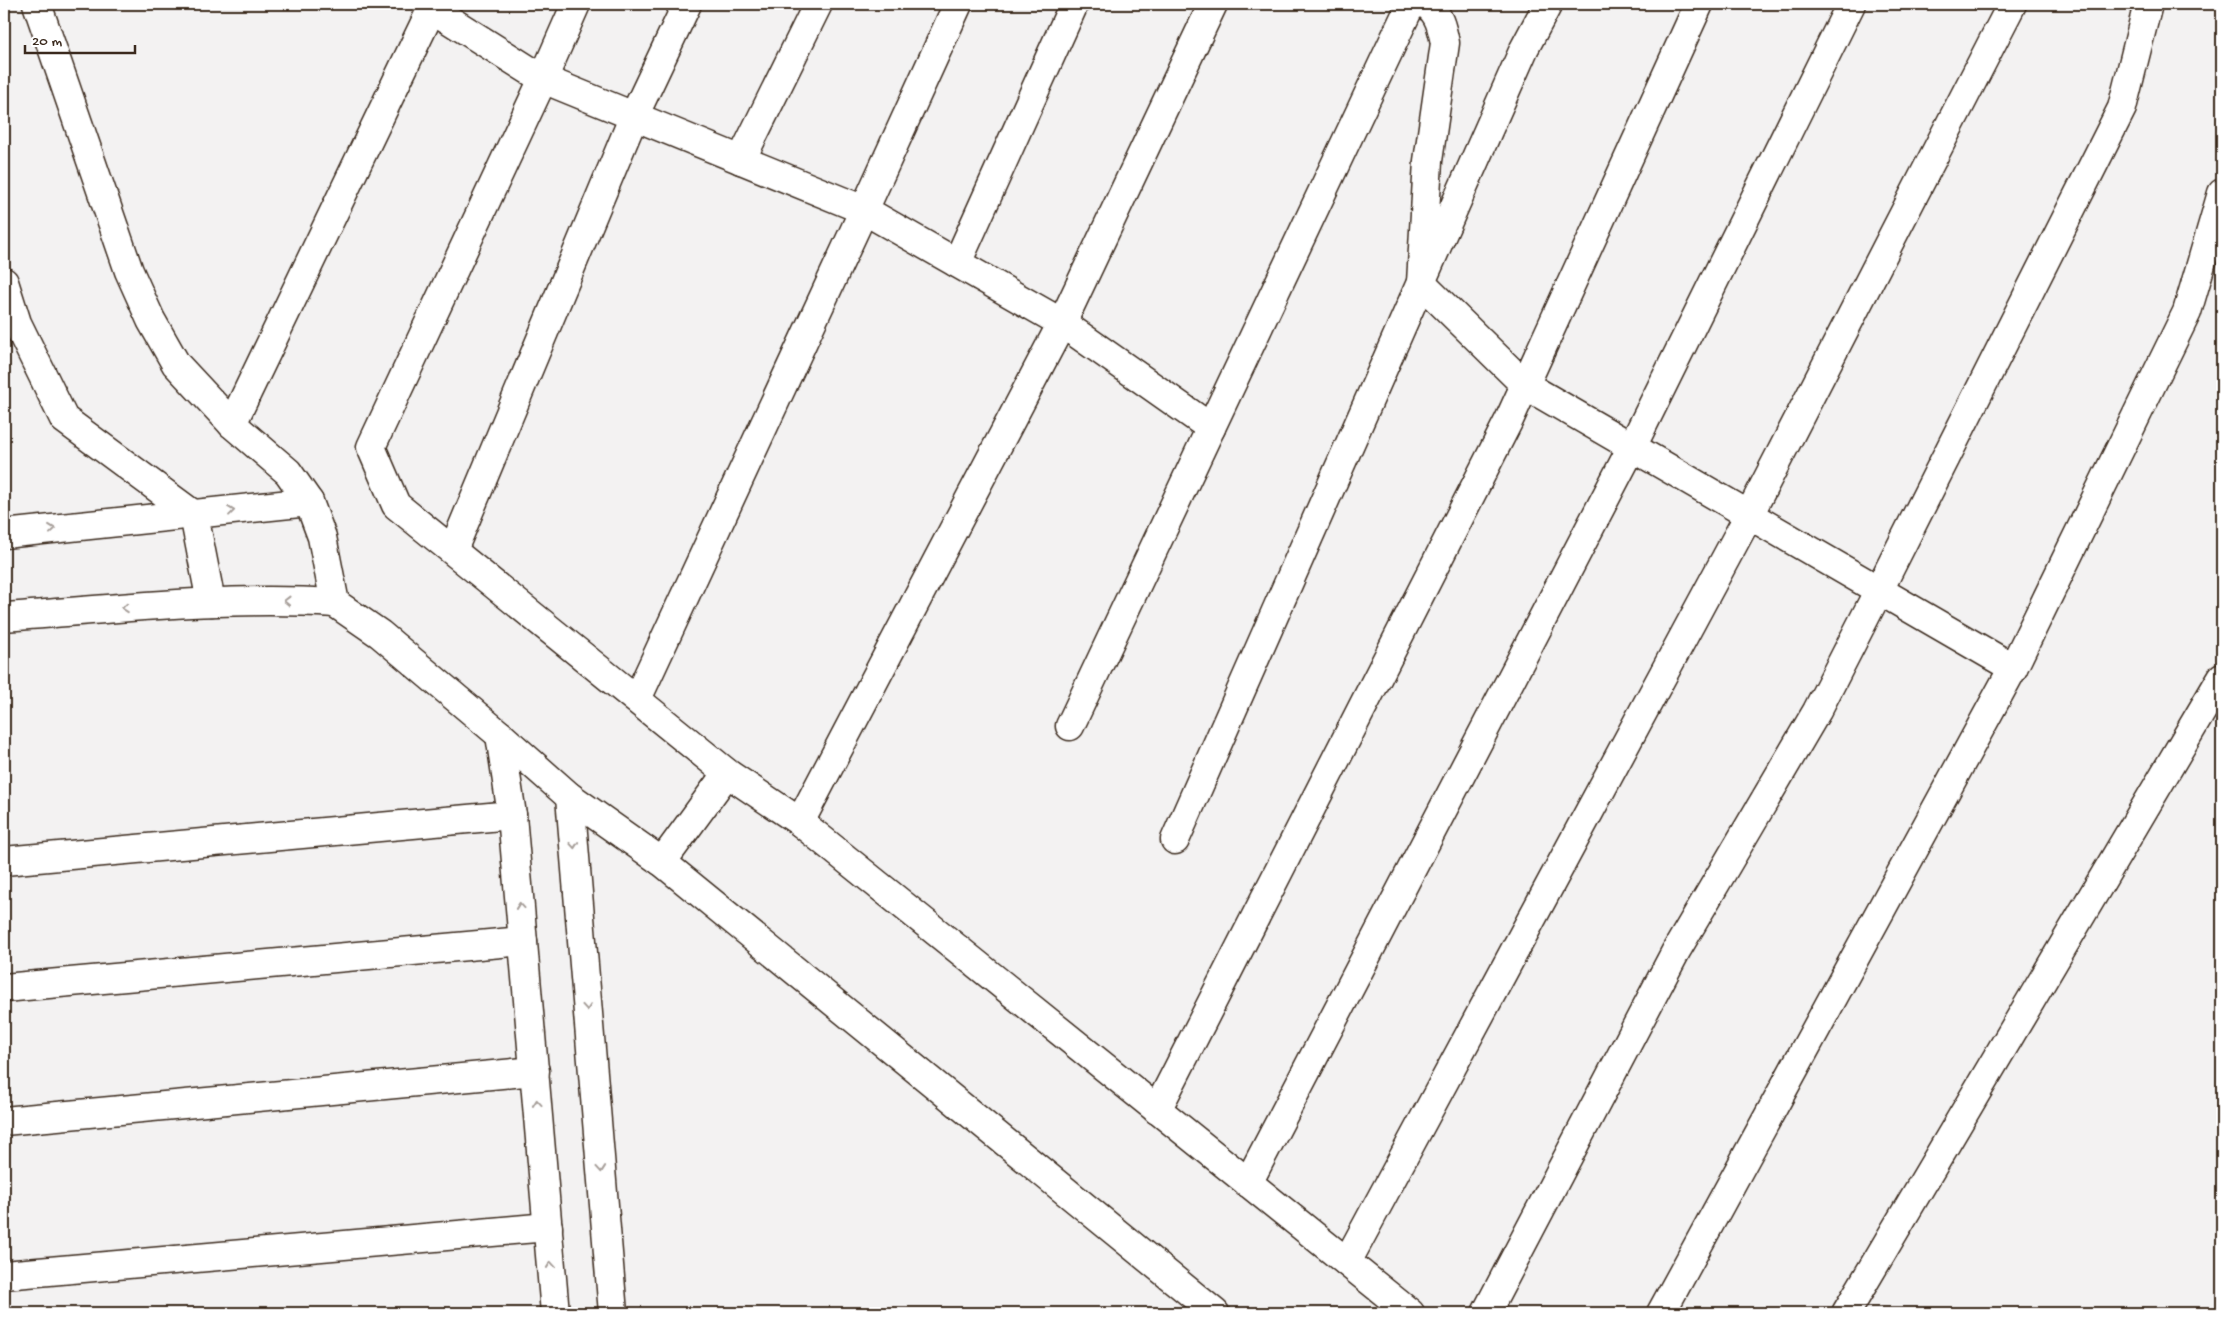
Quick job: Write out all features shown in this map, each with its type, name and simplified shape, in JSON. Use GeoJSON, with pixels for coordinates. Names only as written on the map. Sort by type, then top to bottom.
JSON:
{"type":"FeatureCollection","features":[{"type":"Feature","properties":{"kind":"street"},"geometry":{"type":"LineString","coordinates":[[37,4],[129,271],[151,320],[176,364],[232,424],[288,472],[309,502],[322,538],[335,604]]}},
{"type":"Feature","properties":{"kind":"street"},"geometry":{"type":"LineString","coordinates":[[576,4],[544,79],[371,447],[396,505],[728,772],[800,822],[1410,1313]]}},
{"type":"Feature","properties":{"kind":"street"},"geometry":{"type":"LineString","coordinates":[[452,550],[634,116],[687,4]]}},
{"type":"Feature","properties":{"kind":"street"},"geometry":{"type":"LineString","coordinates":[[741,160],[818,4]]}},
{"type":"Feature","properties":{"kind":"street"},"geometry":{"type":"LineString","coordinates":[[637,699],[958,4]]}},
{"type":"Feature","properties":{"kind":"street"},"geometry":{"type":"LineString","coordinates":[[957,263],[1074,4]]}},
{"type":"Feature","properties":{"kind":"street"},"geometry":{"type":"LineString","coordinates":[[800,822],[1062,323],[1213,4]]}},
{"type":"Feature","properties":{"kind":"street"},"geometry":{"type":"LineString","coordinates":[[1070,726],[1411,4]]}},
{"type":"Feature","properties":{"kind":"street"},"geometry":{"type":"LineString","coordinates":[[1426,4],[1432,8],[1441,24],[1445,43],[1428,161],[1421,283],[1525,385],[2013,668]]}},
{"type":"Feature","properties":{"kind":"street"},"geometry":{"type":"LineString","coordinates":[[1175,840],[1524,49],[1548,4]]}},
{"type":"Feature","properties":{"kind":"street"},"geometry":{"type":"LineString","coordinates":[[1158,1110],[1525,385],[1699,4]]}},
{"type":"Feature","properties":{"kind":"street"},"geometry":{"type":"LineString","coordinates":[[1248,1183],[1632,448],[1851,4]]}},
{"type":"Feature","properties":{"kind":"street"},"geometry":{"type":"LineString","coordinates":[[1347,1262],[1749,515],[2012,4]]}},
{"type":"Feature","properties":{"kind":"street"},"geometry":{"type":"LineString","coordinates":[[1486,1313],[1676,951],[1817,711],[1879,590],[2122,108],[2148,4]]}},
{"type":"Feature","properties":{"kind":"street"},"geometry":{"type":"LineString","coordinates":[[232,424],[433,6],[544,79],[864,210],[1062,323],[1211,428]]}},
{"type":"Feature","properties":{"kind":"street"},"geometry":{"type":"LineString","coordinates":[[1661,1313],[2013,668],[2187,312],[2222,193]]}},
{"type":"Feature","properties":{"kind":"street"},"geometry":{"type":"LineString","coordinates":[[4,282],[10,323],[64,419],[194,515],[211,602]]}},
{"type":"Feature","properties":{"kind":"street"},"geometry":{"type":"LineString","coordinates":[[4,534],[309,502]]}},
{"type":"Feature","properties":{"kind":"street"},"geometry":{"type":"LineString","coordinates":[[4,617],[211,602],[287,600],[335,604],[380,634],[570,797],[662,862],[1215,1313]]}},
{"type":"Feature","properties":{"kind":"street"},"geometry":{"type":"LineString","coordinates":[[1846,1313],[2222,677]]}},
{"type":"Feature","properties":{"kind":"street"},"geometry":{"type":"LineString","coordinates":[[500,735],[512,815],[555,1313]]}},
{"type":"Feature","properties":{"kind":"street"},"geometry":{"type":"LineString","coordinates":[[662,862],[728,772]]}},
{"type":"Feature","properties":{"kind":"street"},"geometry":{"type":"LineString","coordinates":[[570,797],[613,1313]]}},
{"type":"Feature","properties":{"kind":"street"},"geometry":{"type":"LineString","coordinates":[[4,861],[512,815]]}},
{"type":"Feature","properties":{"kind":"street"},"geometry":{"type":"LineString","coordinates":[[4,988],[523,941]]}},
{"type":"Feature","properties":{"kind":"street"},"geometry":{"type":"LineString","coordinates":[[4,1121],[534,1071]]}},
{"type":"Feature","properties":{"kind":"street"},"geometry":{"type":"LineString","coordinates":[[4,1275],[548,1227]]}}]}
